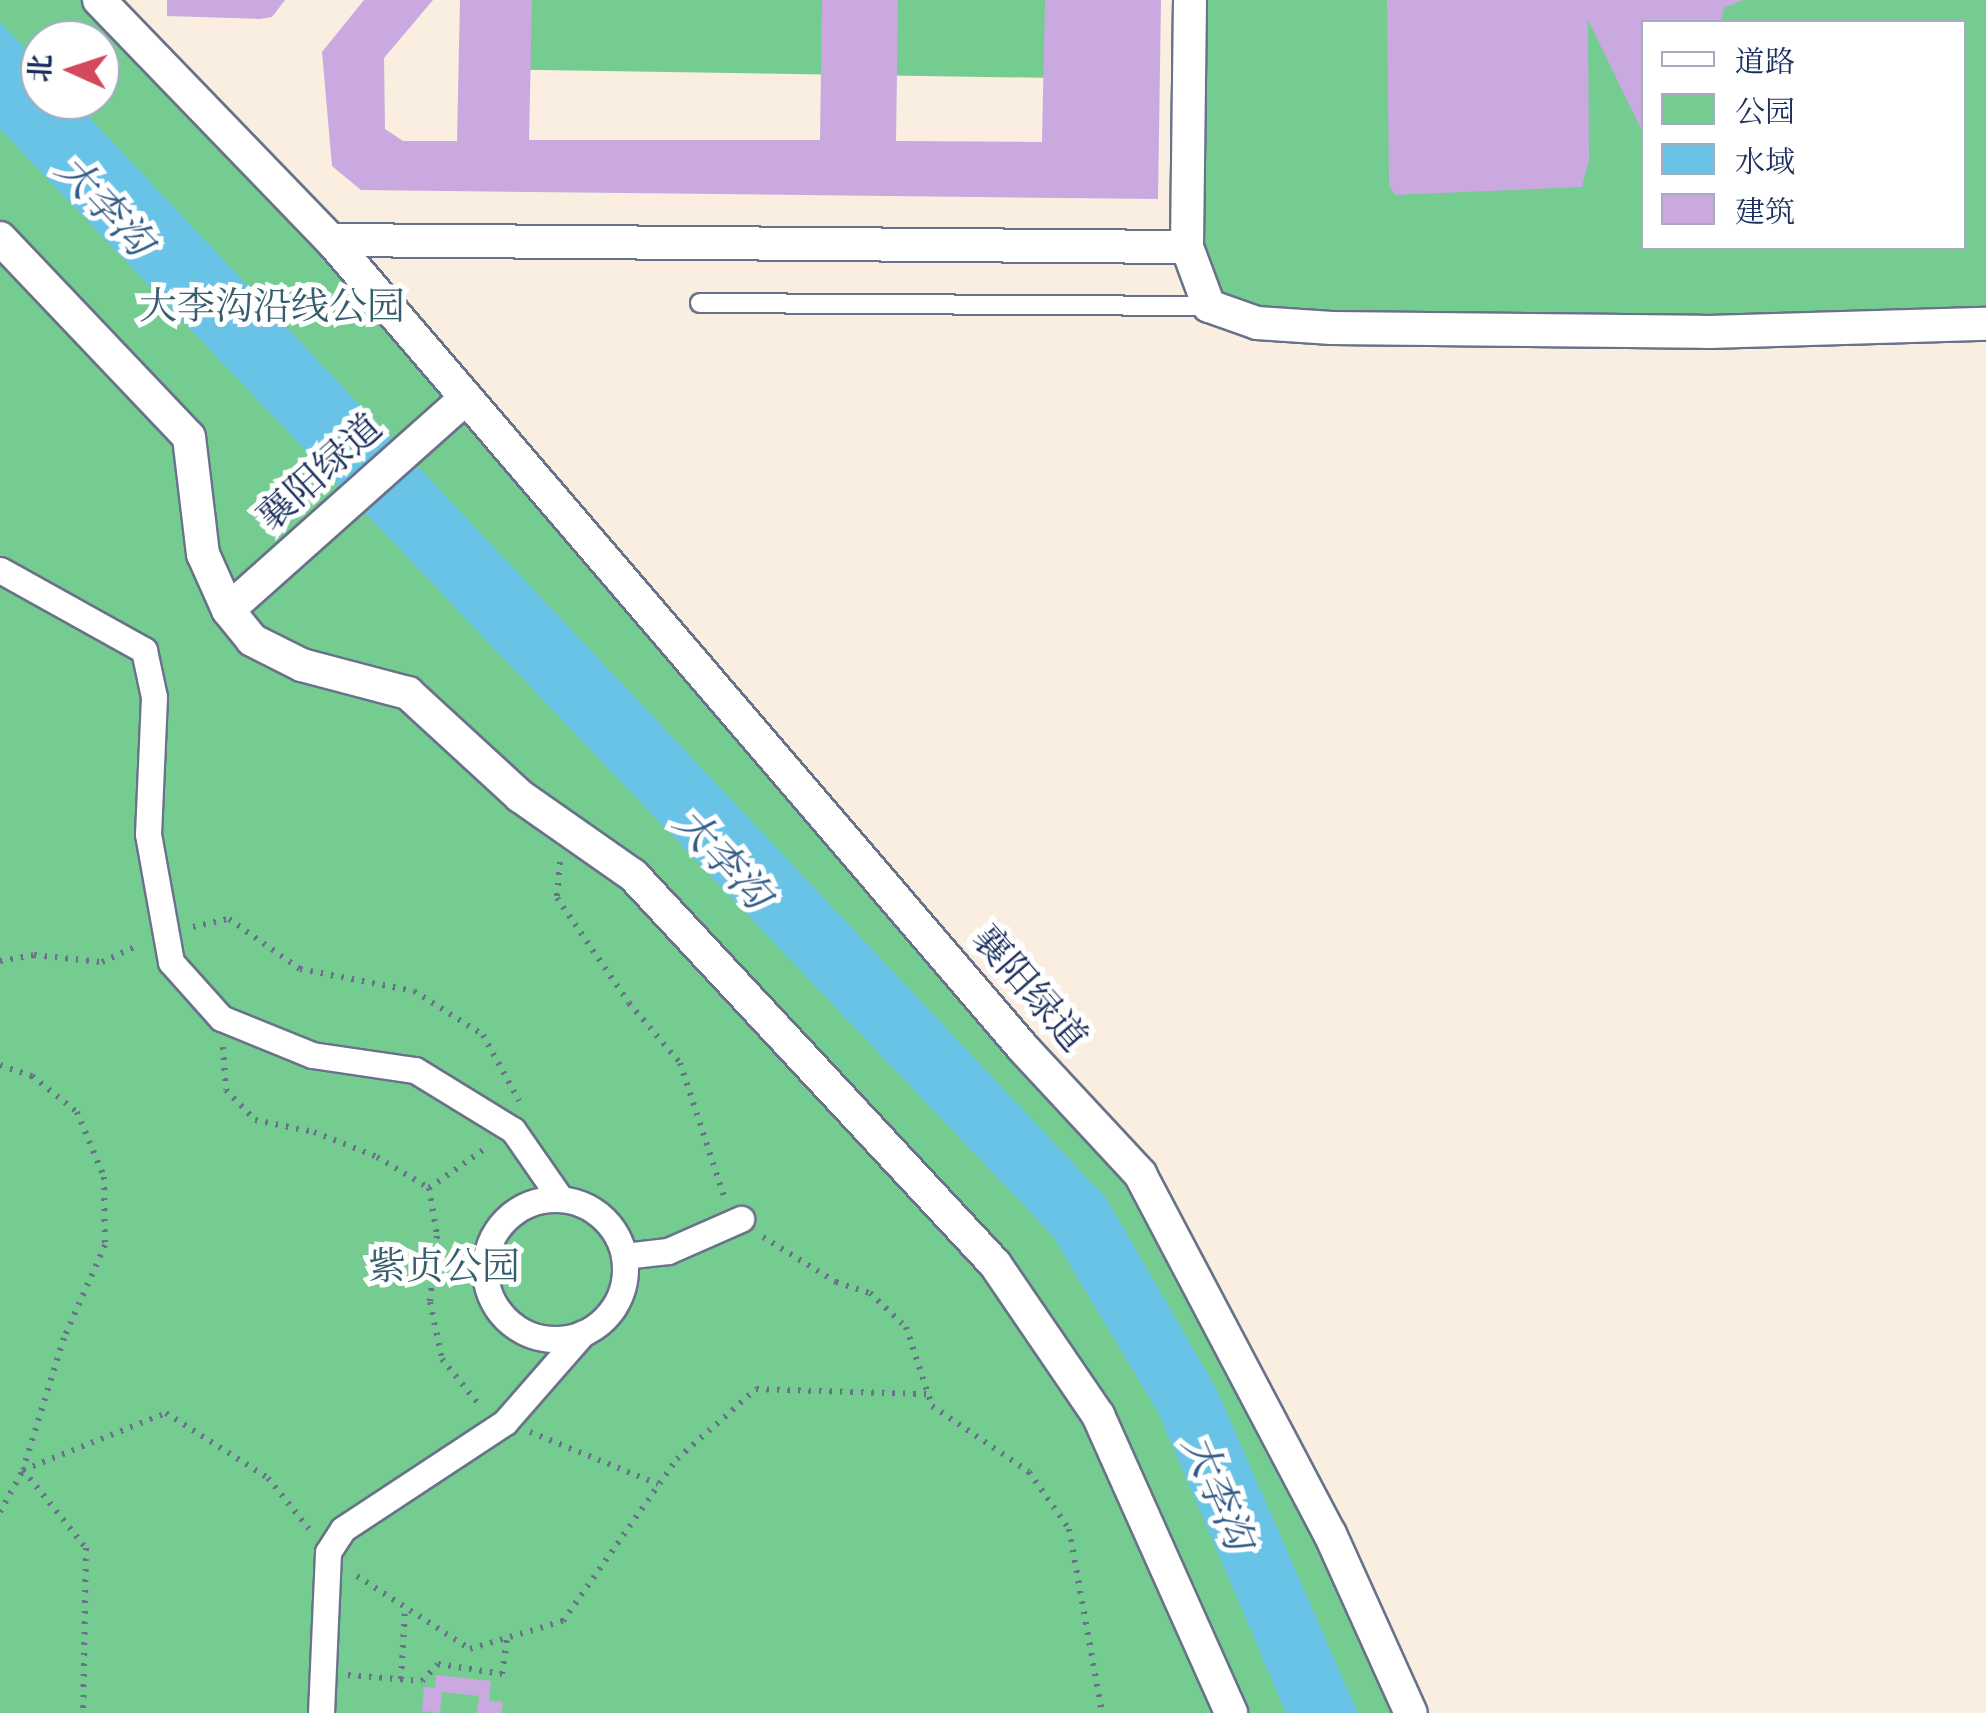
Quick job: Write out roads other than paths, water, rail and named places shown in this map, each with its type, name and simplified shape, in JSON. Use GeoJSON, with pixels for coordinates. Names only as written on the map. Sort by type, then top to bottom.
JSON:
{"type":"FeatureCollection","features":[{"type":"Feature","properties":{"kind":"street","name":"襄阳绿道"},"geometry":{"type":"LineString","coordinates":[[100,0],[331,240],[458,405],[1024,1048],[1140,1174],[1330,1534],[1412,1713]]}},
{"type":"Feature","properties":{"kind":"street"},"geometry":{"type":"LineString","coordinates":[[1190,0],[1187,247],[1210,306],[1257,324],[1332,328],[1709,332],[1986,324]]}},
{"type":"Feature","properties":{"kind":"street","name":"襄阳绿道"},"geometry":{"type":"LineString","coordinates":[[0,238],[189,437],[203,554],[228,610],[252,640],[302,664],[408,694],[562,826],[633,875],[995,1264],[1098,1415],[1231,1713]]}},
{"type":"Feature","properties":{"kind":"street"},"geometry":{"type":"LineString","coordinates":[[331,240],[1187,247]]}},
{"type":"Feature","properties":{"kind":"street","name":"襄阳绿道"},"geometry":{"type":"LineString","coordinates":[[228,610],[458,405]]}},
{"type":"Feature","properties":{"kind":"street"},"geometry":{"type":"LineString","coordinates":[[0,570],[144,650],[154,697],[148,834],[171,962],[221,1018],[312,1055],[415,1070],[513,1130],[560,1198]]}},
{"type":"Feature","properties":{"kind":"street"},"geometry":{"type":"LineString","coordinates":[[321,1713],[328,1552],[343,1529],[506,1422],[583,1333],[617,1302],[624,1256],[602,1216],[560,1198],[537,1200],[498,1226],[484,1269],[488,1292],[517,1328],[538,1338],[583,1333]]}},
{"type":"Feature","properties":{"kind":"street"},"geometry":{"type":"LineString","coordinates":[[624,1256],[668,1251],[741,1218]]}},
{"type":"Feature","properties":{"kind":"lane"},"geometry":{"type":"LineString","coordinates":[[700,303],[1210,306]]}},
{"type":"Feature","properties":{"kind":"water","name":"大李沟"},"geometry":{"type":"Polygon","coordinates":[[[0,22],[20,44],[20,120],[92,120],[1106,1198],[1216,1388],[1358,1713],[1286,1713],[1158,1412],[1052,1235],[0,129],[0,22]]]}},
{"type":"Feature","properties":{"kind":"park label","name":"大李沟沿线公园"},"geometry":{"type":"Point","coordinates":[272,309]}},
{"type":"Feature","properties":{"kind":"park label","name":"紫贞公园"},"geometry":{"type":"Point","coordinates":[444,1269]}}]}
